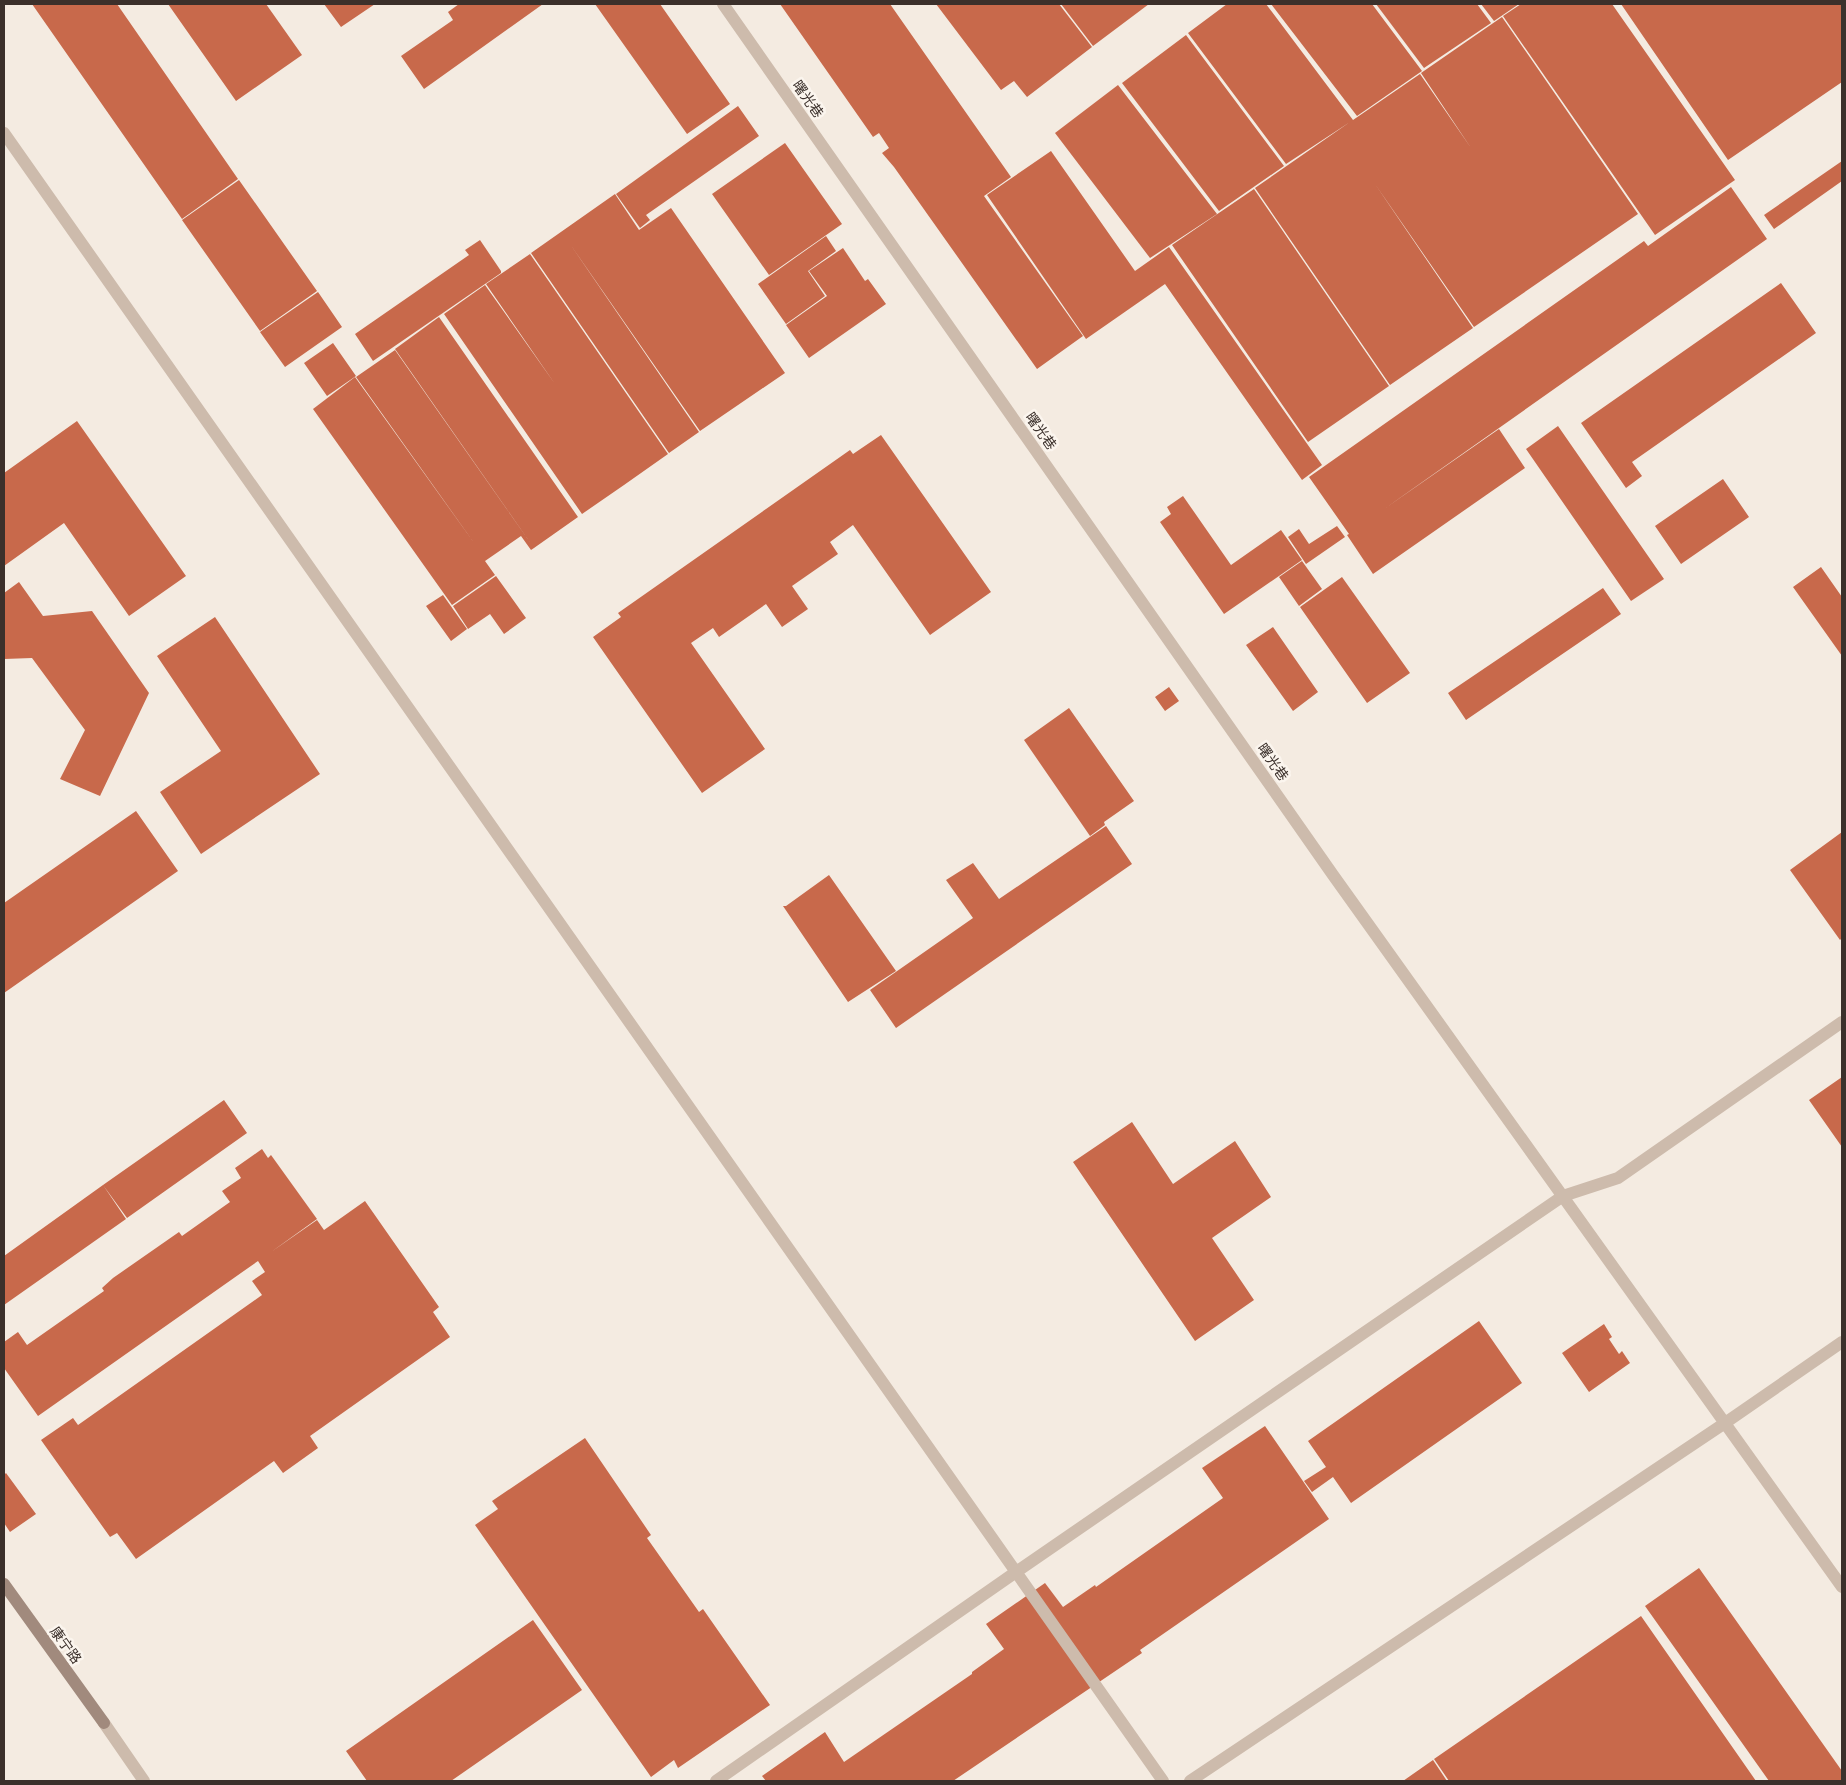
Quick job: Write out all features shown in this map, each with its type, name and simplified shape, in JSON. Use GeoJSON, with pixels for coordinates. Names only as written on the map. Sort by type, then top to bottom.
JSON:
{"type":"FeatureCollection","features":[{"type":"Feature","properties":{"kind":"street","name":"曙光巷"},"geometry":{"type":"LineString","coordinates":[[724,4],[1333,875],[1842,1587]]}},
{"type":"Feature","properties":{"kind":"street"},"geometry":{"type":"LineString","coordinates":[[4,133],[1163,1781]]}},
{"type":"Feature","properties":{"kind":"street"},"geometry":{"type":"LineString","coordinates":[[716,1781],[1563,1196],[1618,1178],[1842,1022]]}},
{"type":"Feature","properties":{"kind":"street"},"geometry":{"type":"LineString","coordinates":[[1190,1781],[1725,1423],[1842,1342]]}},
{"type":"Feature","properties":{"kind":"street","name":"康宁路"},"geometry":{"type":"LineString","coordinates":[[4,1584],[144,1781]]}},
{"type":"Feature","properties":{"kind":"building"},"geometry":{"type":"Polygon","coordinates":[[[32,4],[117,4],[238,179],[182,219],[32,4]]]}},
{"type":"Feature","properties":{"kind":"building"},"geometry":{"type":"Polygon","coordinates":[[[168,4],[266,4],[302,55],[236,101],[168,4]]]}},
{"type":"Feature","properties":{"kind":"building"},"geometry":{"type":"Polygon","coordinates":[[[324,4],[375,4],[341,27],[324,4]]]}},
{"type":"Feature","properties":{"kind":"building"},"geometry":{"type":"Polygon","coordinates":[[[459,4],[543,4],[424,89],[401,56],[453,20],[448,12],[459,4]]]}},
{"type":"Feature","properties":{"kind":"building"},"geometry":{"type":"Polygon","coordinates":[[[595,4],[660,4],[730,104],[687,134],[595,4]]]}},
{"type":"Feature","properties":{"kind":"building"},"geometry":{"type":"Polygon","coordinates":[[[780,4],[890,4],[1011,177],[984,196],[1083,336],[1037,369],[894,167],[882,153],[889,148],[879,133],[873,137],[780,4]]]}},
{"type":"Feature","properties":{"kind":"building"},"geometry":{"type":"Polygon","coordinates":[[[936,4],[1059,4],[1092,47],[1027,97],[1014,81],[1001,90],[936,4]]]}},
{"type":"Feature","properties":{"kind":"building"},"geometry":{"type":"Polygon","coordinates":[[[1061,4],[1149,4],[1093,46],[1061,4]]]}},
{"type":"Feature","properties":{"kind":"building"},"geometry":{"type":"Polygon","coordinates":[[[1227,4],[1266,4],[1353,120],[1420,74],[1471,148],[1421,73],[1502,17],[1638,214],[1474,327],[1375,184],[1473,328],[1390,385],[1255,188],[1350,122],[1286,164],[1188,33],[1227,4]]]}},
{"type":"Feature","properties":{"kind":"building"},"geometry":{"type":"Polygon","coordinates":[[[1271,4],[1372,4],[1422,71],[1357,116],[1271,4]]]}},
{"type":"Feature","properties":{"kind":"building"},"geometry":{"type":"Polygon","coordinates":[[[1376,4],[1477,4],[1491,23],[1424,68],[1376,4]]]}},
{"type":"Feature","properties":{"kind":"building"},"geometry":{"type":"Polygon","coordinates":[[[1481,4],[1519,4],[1494,21],[1481,4]]]}},
{"type":"Feature","properties":{"kind":"building"},"geometry":{"type":"Polygon","coordinates":[[[1521,4],[1612,4],[1735,180],[1655,235],[1503,16],[1521,4]]]}},
{"type":"Feature","properties":{"kind":"building"},"geometry":{"type":"Polygon","coordinates":[[[1621,4],[1842,4],[1842,82],[1728,160],[1621,4]]]}},
{"type":"Feature","properties":{"kind":"building"},"geometry":{"type":"Polygon","coordinates":[[[1186,35],[1284,166],[1219,211],[1122,83],[1186,35]]]}},
{"type":"Feature","properties":{"kind":"building"},"geometry":{"type":"Polygon","coordinates":[[[1118,85],[1217,214],[1150,258],[1055,133],[1118,85]]]}},
{"type":"Feature","properties":{"kind":"building"},"geometry":{"type":"Polygon","coordinates":[[[738,106],[759,136],[646,215],[650,220],[640,228],[616,194],[738,106]]]}},
{"type":"Feature","properties":{"kind":"building"},"geometry":{"type":"Polygon","coordinates":[[[785,143],[842,224],[769,275],[712,194],[785,143]]]}},
{"type":"Feature","properties":{"kind":"building"},"geometry":{"type":"Polygon","coordinates":[[[1051,151],[1135,271],[1169,247],[1322,465],[1302,480],[1165,284],[1086,339],[987,195],[1051,151]]]}},
{"type":"Feature","properties":{"kind":"building"},"geometry":{"type":"Polygon","coordinates":[[[1842,161],[1842,181],[1774,229],[1764,215],[1842,161]]]}},
{"type":"Feature","properties":{"kind":"building"},"geometry":{"type":"Polygon","coordinates":[[[239,180],[317,291],[260,331],[182,220],[239,180]]]}},
{"type":"Feature","properties":{"kind":"building"},"geometry":{"type":"Polygon","coordinates":[[[1731,187],[1767,239],[1384,509],[1499,429],[1525,468],[1373,574],[1347,535],[1349,534],[1309,477],[1644,241],[1648,246],[1731,187]]]}},
{"type":"Feature","properties":{"kind":"building"},"geometry":{"type":"Polygon","coordinates":[[[1254,189],[1389,386],[1308,442],[1172,245],[1254,189]]]}},
{"type":"Feature","properties":{"kind":"building"},"geometry":{"type":"Polygon","coordinates":[[[615,194],[639,230],[671,208],[785,373],[700,431],[570,244],[699,432],[669,453],[531,253],[615,194]]]}},
{"type":"Feature","properties":{"kind":"building"},"geometry":{"type":"Polygon","coordinates":[[[826,236],[836,251],[808,271],[825,296],[786,324],[758,284],[826,236]]]}},
{"type":"Feature","properties":{"kind":"building"},"geometry":{"type":"Polygon","coordinates":[[[480,240],[501,273],[373,361],[355,334],[469,255],[465,250],[480,240]]]}},
{"type":"Feature","properties":{"kind":"building"},"geometry":{"type":"Polygon","coordinates":[[[843,248],[865,281],[868,279],[886,304],[809,358],[786,325],[827,296],[809,271],[843,248]]]}},
{"type":"Feature","properties":{"kind":"building"},"geometry":{"type":"Polygon","coordinates":[[[530,254],[668,454],[582,514],[444,314],[485,285],[555,384],[486,284],[530,254]]]}},
{"type":"Feature","properties":{"kind":"building"},"geometry":{"type":"Polygon","coordinates":[[[1781,283],[1816,333],[1632,462],[1642,476],[1626,488],[1581,423],[1781,283]]]}},
{"type":"Feature","properties":{"kind":"building"},"geometry":{"type":"Polygon","coordinates":[[[318,292],[342,327],[285,367],[260,332],[318,292]]]}},
{"type":"Feature","properties":{"kind":"building"},"geometry":{"type":"Polygon","coordinates":[[[439,317],[578,517],[534,548],[395,349],[439,317]]]}},
{"type":"Feature","properties":{"kind":"building"},"geometry":{"type":"Polygon","coordinates":[[[333,343],[356,376],[327,396],[304,363],[333,343]]]}},
{"type":"Feature","properties":{"kind":"building"},"geometry":{"type":"Polygon","coordinates":[[[395,350],[534,548],[531,550],[521,536],[485,561],[495,575],[452,605],[313,409],[355,377],[477,547],[356,377],[395,350]]]}},
{"type":"Feature","properties":{"kind":"building"},"geometry":{"type":"Polygon","coordinates":[[[77,421],[186,576],[129,616],[64,523],[4,566],[4,473],[77,421]]]}},
{"type":"Feature","properties":{"kind":"building"},"geometry":{"type":"Polygon","coordinates":[[[1558,426],[1664,579],[1631,601],[1526,449],[1558,426]]]}},
{"type":"Feature","properties":{"kind":"building"},"geometry":{"type":"Polygon","coordinates":[[[881,435],[991,592],[930,635],[853,525],[830,542],[838,554],[792,586],[808,609],[782,627],[766,604],[719,637],[713,628],[691,643],[765,749],[702,793],[593,637],[621,617],[618,613],[850,450],[853,454],[881,435]]]}},
{"type":"Feature","properties":{"kind":"building"},"geometry":{"type":"Polygon","coordinates":[[[1723,479],[1749,517],[1681,564],[1655,526],[1723,479]]]}},
{"type":"Feature","properties":{"kind":"building"},"geometry":{"type":"Polygon","coordinates":[[[1183,496],[1231,565],[1281,530],[1302,560],[1224,614],[1160,522],[1171,514],[1167,507],[1183,496]]]}},
{"type":"Feature","properties":{"kind":"building"},"geometry":{"type":"Polygon","coordinates":[[[1337,526],[1345,537],[1306,564],[1288,537],[1299,529],[1309,544],[1337,526]]]}},
{"type":"Feature","properties":{"kind":"building"},"geometry":{"type":"Polygon","coordinates":[[[1302,561],[1322,589],[1299,606],[1279,577],[1302,561]]]}},
{"type":"Feature","properties":{"kind":"building"},"geometry":{"type":"Polygon","coordinates":[[[1821,567],[1842,597],[1842,656],[1793,587],[1821,567]]]}},
{"type":"Feature","properties":{"kind":"building"},"geometry":{"type":"Polygon","coordinates":[[[496,576],[526,618],[504,634],[490,614],[468,629],[453,606],[496,576]]]}},
{"type":"Feature","properties":{"kind":"building"},"geometry":{"type":"Polygon","coordinates":[[[1342,577],[1410,673],[1367,703],[1300,607],[1342,577]]]}},
{"type":"Feature","properties":{"kind":"building"},"geometry":{"type":"Polygon","coordinates":[[[19,582],[43,616],[92,611],[149,693],[100,796],[60,779],[85,730],[32,658],[4,659],[4,593],[19,582]]]}},
{"type":"Feature","properties":{"kind":"building"},"geometry":{"type":"Polygon","coordinates":[[[1603,588],[1621,614],[1466,720],[1448,693],[1603,588]]]}},
{"type":"Feature","properties":{"kind":"building"},"geometry":{"type":"Polygon","coordinates":[[[443,595],[467,629],[451,641],[426,606],[443,595]]]}},
{"type":"Feature","properties":{"kind":"building"},"geometry":{"type":"Polygon","coordinates":[[[215,617],[320,774],[201,854],[160,792],[221,751],[157,656],[215,617]]]}},
{"type":"Feature","properties":{"kind":"building"},"geometry":{"type":"Polygon","coordinates":[[[1273,627],[1318,692],[1293,711],[1246,645],[1273,627]]]}},
{"type":"Feature","properties":{"kind":"building"},"geometry":{"type":"Polygon","coordinates":[[[1169,687],[1179,701],[1165,711],[1155,697],[1169,687]]]}},
{"type":"Feature","properties":{"kind":"building"},"geometry":{"type":"Polygon","coordinates":[[[1069,708],[1134,801],[1104,822],[1105,825],[1090,836],[1024,740],[1069,708]]]}},
{"type":"Feature","properties":{"kind":"building"},"geometry":{"type":"Polygon","coordinates":[[[136,811],[178,871],[4,993],[4,903],[136,811]]]}},
{"type":"Feature","properties":{"kind":"building"},"geometry":{"type":"Polygon","coordinates":[[[1106,826],[1132,864],[896,1028],[870,990],[973,918],[946,880],[973,863],[999,899],[1106,826]]]}},
{"type":"Feature","properties":{"kind":"building"},"geometry":{"type":"Polygon","coordinates":[[[1842,832],[1842,938],[1840,940],[1790,870],[1842,832]]]}},
{"type":"Feature","properties":{"kind":"building"},"geometry":{"type":"Polygon","coordinates":[[[829,875],[896,971],[848,1002],[783,906],[786,906],[829,875]]]}},
{"type":"Feature","properties":{"kind":"building"},"geometry":{"type":"Polygon","coordinates":[[[1842,1077],[1842,1147],[1809,1100],[1842,1077]]]}},
{"type":"Feature","properties":{"kind":"building"},"geometry":{"type":"Polygon","coordinates":[[[224,1100],[247,1133],[127,1218],[103,1185],[224,1100]]]}},
{"type":"Feature","properties":{"kind":"building"},"geometry":{"type":"Polygon","coordinates":[[[1132,1122],[1173,1184],[1235,1141],[1271,1197],[1212,1238],[1254,1300],[1195,1341],[1073,1162],[1132,1122]]]}},
{"type":"Feature","properties":{"kind":"building"},"geometry":{"type":"Polygon","coordinates":[[[262,1149],[268,1158],[271,1155],[317,1219],[271,1252],[317,1220],[324,1230],[365,1201],[439,1307],[433,1312],[450,1337],[310,1436],[318,1448],[283,1473],[274,1461],[136,1559],[117,1533],[110,1537],[41,1440],[73,1418],[78,1425],[262,1295],[252,1281],[265,1272],[258,1261],[38,1416],[4,1368],[4,1342],[18,1332],[27,1345],[104,1291],[102,1288],[113,1278],[179,1232],[182,1236],[230,1202],[222,1191],[241,1178],[235,1168],[262,1149]]]}},
{"type":"Feature","properties":{"kind":"building"},"geometry":{"type":"Polygon","coordinates":[[[103,1185],[126,1219],[4,1305],[4,1256],[103,1185]]]}},
{"type":"Feature","properties":{"kind":"building"},"geometry":{"type":"Polygon","coordinates":[[[1479,1321],[1522,1383],[1351,1503],[1333,1477],[1312,1492],[1304,1481],[1326,1467],[1308,1441],[1479,1321]]]}},
{"type":"Feature","properties":{"kind":"building"},"geometry":{"type":"Polygon","coordinates":[[[1604,1324],[1612,1337],[1609,1339],[1619,1354],[1622,1351],[1630,1363],[1589,1392],[1562,1353],[1604,1324]]]}},
{"type":"Feature","properties":{"kind":"building"},"geometry":{"type":"Polygon","coordinates":[[[1265,1426],[1329,1519],[1140,1650],[1142,1653],[953,1781],[766,1781],[762,1776],[825,1732],[844,1762],[972,1674],[972,1672],[1004,1649],[986,1624],[1045,1583],[1063,1607],[1095,1585],[1096,1587],[1223,1498],[1202,1468],[1265,1426]]]}},
{"type":"Feature","properties":{"kind":"building"},"geometry":{"type":"Polygon","coordinates":[[[585,1438],[651,1535],[647,1538],[699,1612],[703,1609],[770,1705],[678,1768],[674,1760],[651,1777],[475,1525],[498,1509],[492,1501],[585,1438]]]}},
{"type":"Feature","properties":{"kind":"building"},"geometry":{"type":"Polygon","coordinates":[[[6,1473],[36,1514],[10,1532],[4,1523],[4,1475],[6,1473]]]}},
{"type":"Feature","properties":{"kind":"building"},"geometry":{"type":"Polygon","coordinates":[[[1699,1568],[1842,1771],[1842,1781],[1769,1781],[1645,1606],[1699,1568]]]}},
{"type":"Feature","properties":{"kind":"building"},"geometry":{"type":"Polygon","coordinates":[[[1641,1616],[1756,1781],[1449,1781],[1434,1759],[1641,1616]]]}},
{"type":"Feature","properties":{"kind":"building"},"geometry":{"type":"Polygon","coordinates":[[[533,1620],[582,1690],[451,1781],[367,1781],[346,1751],[533,1620]]]}},
{"type":"Feature","properties":{"kind":"building"},"geometry":{"type":"Polygon","coordinates":[[[1433,1760],[1447,1781],[1403,1781],[1433,1760]]]}}]}
